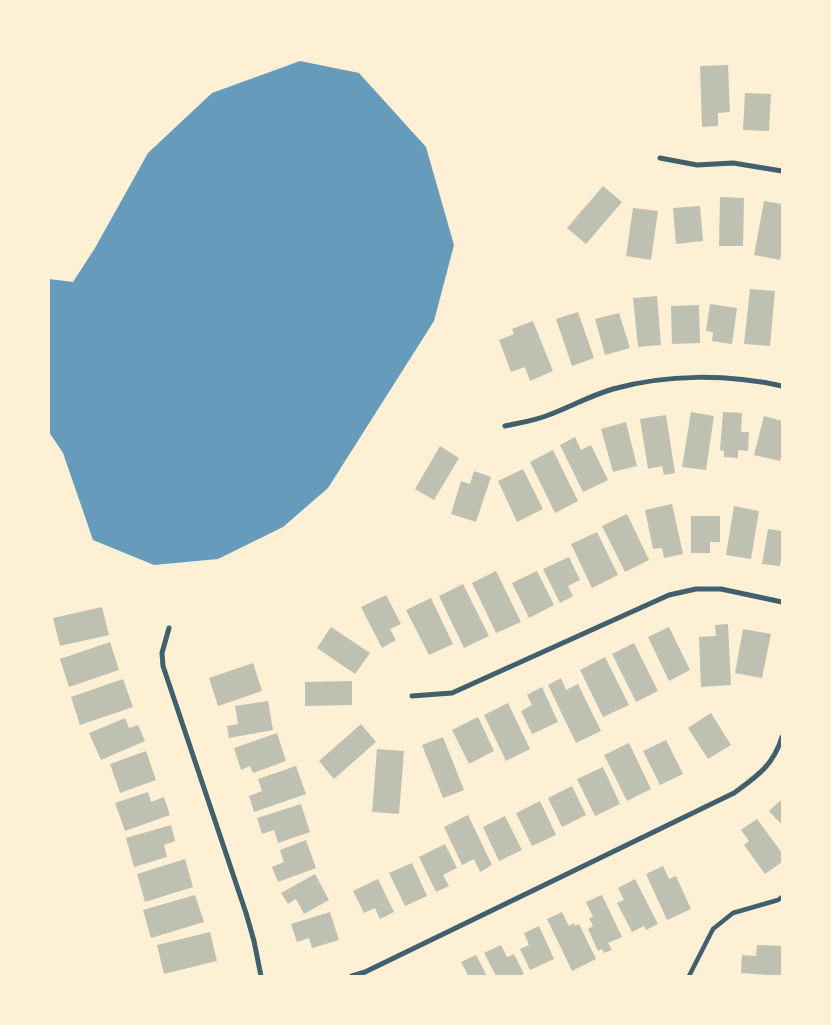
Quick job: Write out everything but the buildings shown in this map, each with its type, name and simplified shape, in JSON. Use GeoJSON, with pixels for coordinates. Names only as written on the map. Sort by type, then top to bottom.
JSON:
{"type":"FeatureCollection","features":[{"type":"Feature","properties":{"kind":"street"},"geometry":{"type":"LineString","coordinates":[[660,158],[698,165],[733,163],[782,171]]}},
{"type":"Feature","properties":{"kind":"street"},"geometry":{"type":"LineString","coordinates":[[505,426],[545,417],[578,401],[614,389],[661,380],[709,377],[756,380],[782,386]]}},
{"type":"Feature","properties":{"kind":"street"},"geometry":{"type":"LineString","coordinates":[[412,696],[452,693],[669,595],[696,590],[721,589],[782,602]]}},
{"type":"Feature","properties":{"kind":"street"},"geometry":{"type":"LineString","coordinates":[[169,628],[162,653],[163,666],[246,913],[261,976]]}},
{"type":"Feature","properties":{"kind":"street"},"geometry":{"type":"LineString","coordinates":[[352,976],[365,972],[734,793],[765,770],[782,737]]}},
{"type":"Feature","properties":{"kind":"street"},"geometry":{"type":"LineString","coordinates":[[689,976],[713,929],[733,913],[778,900],[782,897]]}},
{"type":"Feature","properties":{"kind":"water"},"geometry":{"type":"Polygon","coordinates":[[[300,61],[359,73],[426,147],[454,245],[434,321],[328,488],[283,527],[218,559],[154,565],[93,540],[63,453],[49,432],[49,279],[73,282],[95,248],[148,153],[212,93],[300,61]]]}}]}
